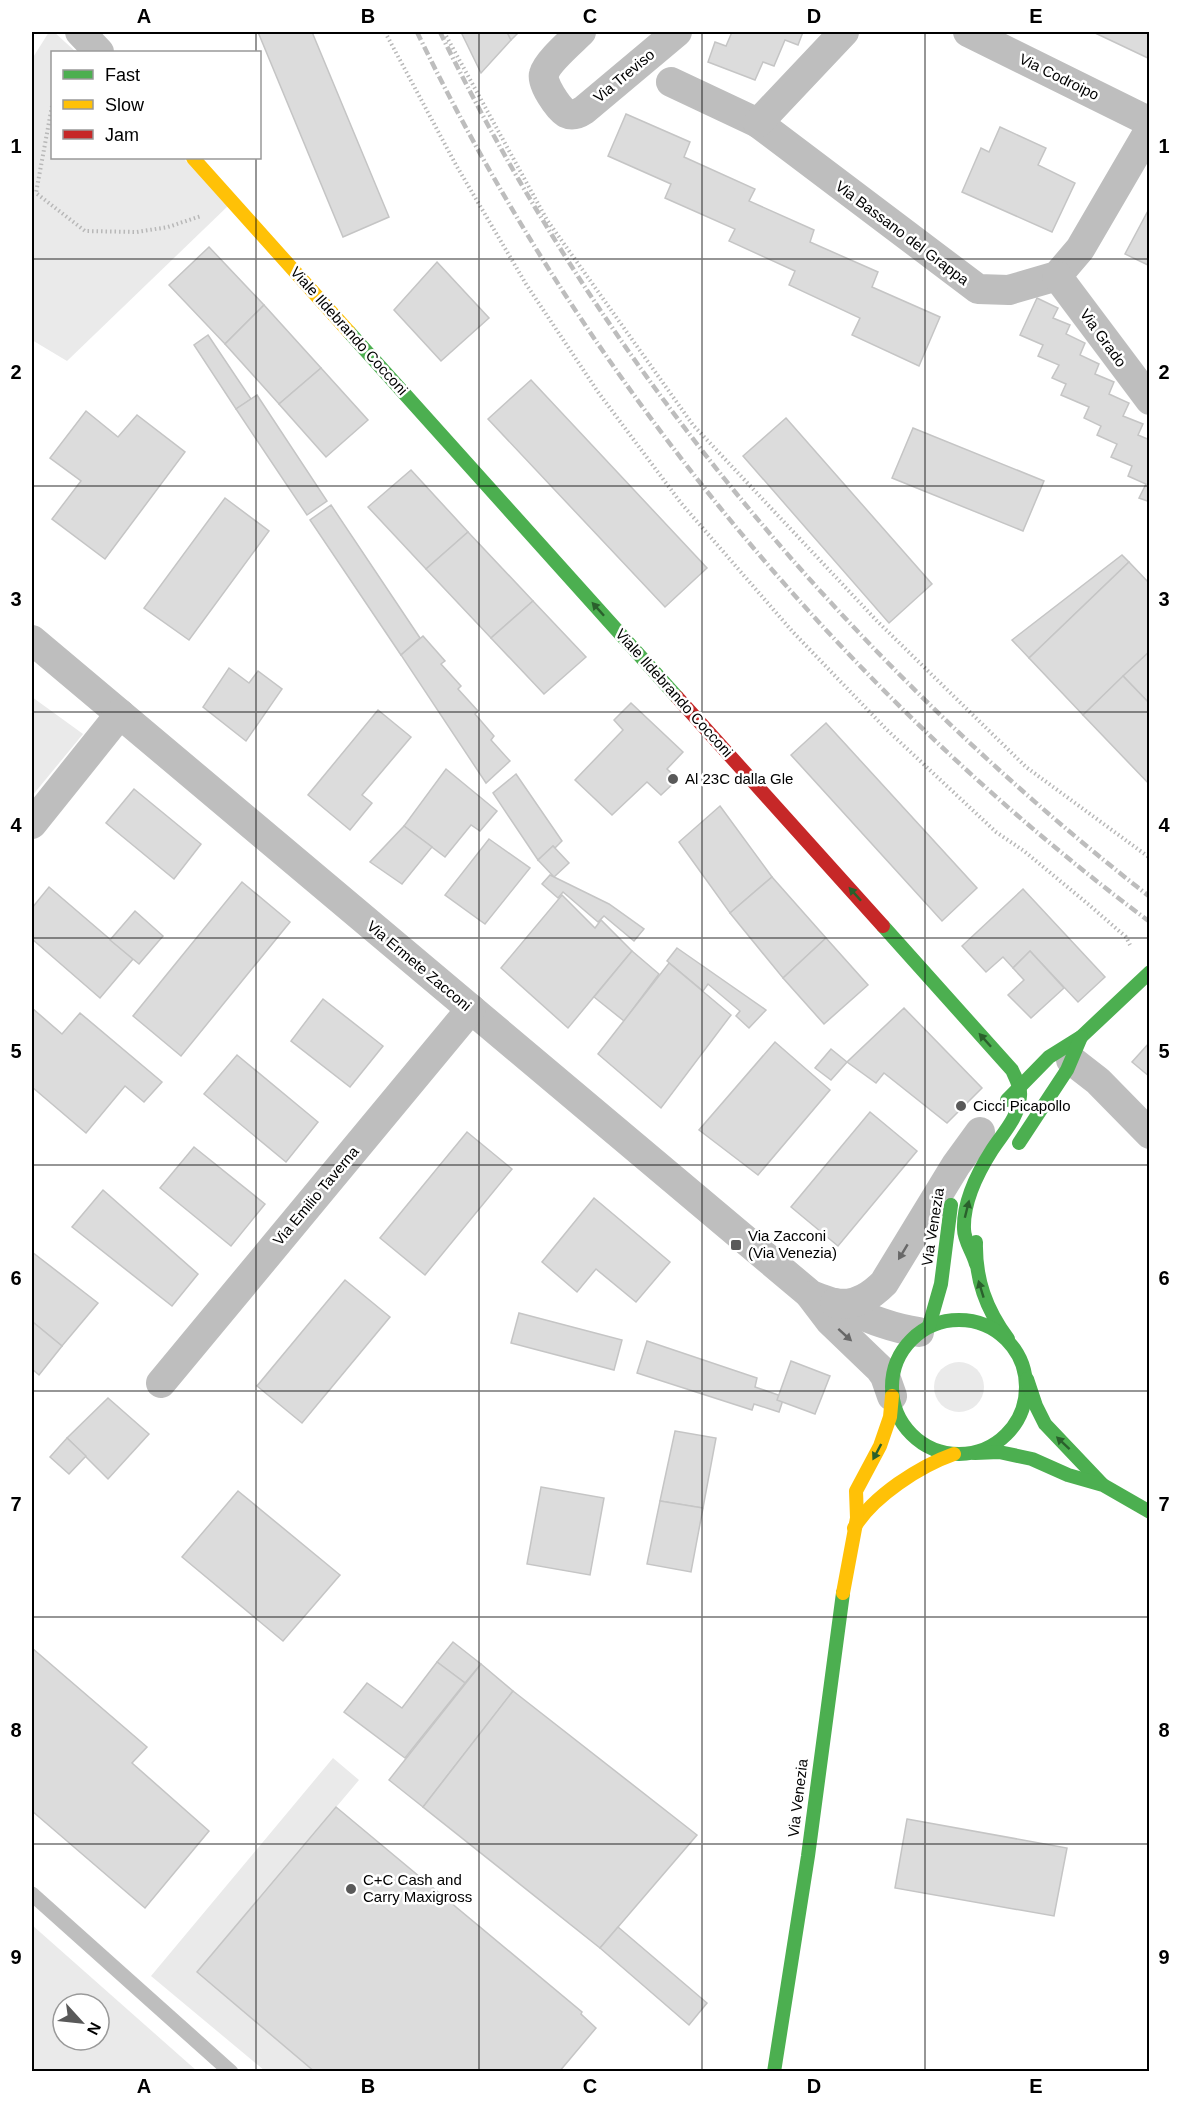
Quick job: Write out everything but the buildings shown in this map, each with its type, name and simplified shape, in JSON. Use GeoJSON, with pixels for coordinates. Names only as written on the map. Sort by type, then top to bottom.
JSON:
{"type":"FeatureCollection","features":[{"type":"Feature","properties":{"kind":"street"},"geometry":{"type":"LineString","coordinates":[[80,32],[98,51]]}},
{"type":"Feature","properties":{"kind":"street","name":"Via Treviso"},"geometry":{"type":"LineString","coordinates":[[581,32],[547,68],[543,77],[550,93],[568,114],[584,110],[677,32]]}},
{"type":"Feature","properties":{"kind":"street"},"geometry":{"type":"LineString","coordinates":[[758,123],[844,32]]}},
{"type":"Feature","properties":{"kind":"street","name":"Via Codroipo"},"geometry":{"type":"LineString","coordinates":[[968,32],[1149,122]]}},
{"type":"Feature","properties":{"kind":"street","name":"Via Bassano del Grappa"},"geometry":{"type":"LineString","coordinates":[[671,82],[758,123],[978,289],[1009,290],[1057,276]]}},
{"type":"Feature","properties":{"kind":"street"},"geometry":{"type":"LineString","coordinates":[[1057,276],[1080,249],[1149,129]]}},
{"type":"Feature","properties":{"kind":"street","name":"Viale Ildebrando Cocconi"},"geometry":{"type":"LineString","coordinates":[[194,159],[1009,1065],[1020,1085]]}},
{"type":"Feature","properties":{"kind":"street","name":"Via Grado"},"geometry":{"type":"LineString","coordinates":[[1057,276],[1149,400]]}},
{"type":"Feature","properties":{"kind":"street","name":"Via Ermete Zacconi"},"geometry":{"type":"LineString","coordinates":[[32,640],[807,1292],[817,1298],[901,1330],[924,1329]]}},
{"type":"Feature","properties":{"kind":"street"},"geometry":{"type":"LineString","coordinates":[[32,824],[120,714]]}},
{"type":"Feature","properties":{"kind":"street"},"geometry":{"type":"LineString","coordinates":[[1012,1153],[1067,1070],[1076,1049],[1149,972]]}},
{"type":"Feature","properties":{"kind":"street","name":"Via Emilio Taverna"},"geometry":{"type":"LineString","coordinates":[[161,1383],[471,1009]]}},
{"type":"Feature","properties":{"kind":"street"},"geometry":{"type":"LineString","coordinates":[[999,1109],[1020,1085],[1058,1050],[1076,1049]]}},
{"type":"Feature","properties":{"kind":"street"},"geometry":{"type":"LineString","coordinates":[[1076,1049],[1098,1081],[1149,1134]]}},
{"type":"Feature","properties":{"kind":"street"},"geometry":{"type":"LineString","coordinates":[[976,1264],[963,1229],[966,1210],[986,1158],[1016,1113],[1021,1097],[1020,1085]]}},
{"type":"Feature","properties":{"kind":"street"},"geometry":{"type":"LineString","coordinates":[[835,1303],[849,1304],[861,1300],[884,1283],[956,1165],[983,1128]]}},
{"type":"Feature","properties":{"kind":"street","name":"Via Venezia"},"geometry":{"type":"LineString","coordinates":[[774,2072],[808,1856],[842,1597],[857,1518],[856,1491],[880,1446],[890,1417],[892,1382],[900,1356],[907,1344],[924,1329],[941,1284],[947,1227],[955,1186],[965,1158],[983,1128]]}},
{"type":"Feature","properties":{"kind":"street","name":"Via Venezia"},"geometry":{"type":"LineString","coordinates":[[892,1396],[896,1410],[910,1434],[923,1444],[938,1451],[954,1454],[970,1454],[1000,1441],[1020,1416],[1026,1400],[1027,1384],[1024,1368],[1018,1353],[986,1305],[976,1264],[978,1228]]}},
{"type":"Feature","properties":{"kind":"street","name":"Via Ermete Zacconi"},"geometry":{"type":"LineString","coordinates":[[807,1292],[830,1321],[880,1369],[892,1396]]}},
{"type":"Feature","properties":{"kind":"street"},"geometry":{"type":"LineString","coordinates":[[924,1329],[956,1319],[970,1320],[996,1330],[1009,1340]]}},
{"type":"Feature","properties":{"kind":"street"},"geometry":{"type":"LineString","coordinates":[[1024,1368],[1036,1407],[1045,1424],[1103,1485]]}},
{"type":"Feature","properties":{"kind":"street"},"geometry":{"type":"LineString","coordinates":[[970,1454],[999,1452],[1021,1456],[1068,1475],[1103,1485],[1149,1512]]}},
{"type":"Feature","properties":{"kind":"street","name":"Via Venezia"},"geometry":{"type":"LineString","coordinates":[[854,1528],[866,1511],[905,1477],[924,1465],[954,1454]]}},
{"type":"Feature","properties":{"kind":"lane"},"geometry":{"type":"LineString","coordinates":[[32,1894],[231,2072]]}},
{"type":"Feature","properties":{"kind":"path"},"geometry":{"type":"LineString","coordinates":[[385,32],[456,165],[526,284],[598,392],[681,503],[784,622],[886,729],[941,783],[996,832],[1024,851],[1126,937],[1131,951]]}},
{"type":"Feature","properties":{"kind":"path"},"geometry":{"type":"LineString","coordinates":[[444,32],[548,220],[693,425],[877,621],[1026,766],[1149,858]]}},
{"type":"Feature","properties":{"kind":"path"},"geometry":{"type":"LineString","coordinates":[[51,111],[36,193],[85,231],[137,232],[168,227],[197,218],[232,201]]}},
{"type":"Feature","properties":{"kind":"shaded area"},"geometry":{"type":"Polygon","coordinates":[[[49,32],[54,32],[75,51],[51,51],[51,159],[184,159],[230,204],[67,361],[32,340],[32,59],[49,32]]]}},
{"type":"Feature","properties":{"kind":"shaded area"},"geometry":{"type":"Polygon","coordinates":[[[32,697],[83,734],[32,796],[32,697]]]}},
{"type":"Feature","properties":{"kind":"shaded area"},"geometry":{"type":"Polygon","coordinates":[[[954,1362],[964,1362],[977,1369],[984,1382],[984,1392],[977,1405],[964,1412],[954,1412],[945,1408],[938,1401],[934,1392],[934,1382],[938,1373],[945,1366],[954,1362]]]}},
{"type":"Feature","properties":{"kind":"shaded area"},"geometry":{"type":"Polygon","coordinates":[[[333,1758],[359,1780],[197,1972],[315,2071],[265,2071],[151,1976],[333,1758]]]}},
{"type":"Feature","properties":{"kind":"shaded area"},"geometry":{"type":"Polygon","coordinates":[[[32,1925],[108,1992],[51,1992],[51,2052],[111,2052],[111,1995],[197,2071],[32,2071],[32,1925]]]}},
{"type":"Feature","properties":{"kind":"railway"},"geometry":{"type":"LineString","coordinates":[[417,32],[484,160],[558,284],[641,404],[730,520],[826,630],[929,735],[1037,832],[1150,922]]}},
{"type":"Feature","properties":{"kind":"railway"},"geometry":{"type":"LineString","coordinates":[[440,32],[506,157],[579,278],[659,393],[745,505],[838,611],[937,712],[1041,807],[1150,897]]}},
{"type":"Feature","properties":{"kind":"traffic: fast"},"geometry":{"type":"LineString","coordinates":[[349,332],[677,697]]}},
{"type":"Feature","properties":{"kind":"traffic: fast"},"geometry":{"type":"LineString","coordinates":[[883,926],[1012,1070],[1019,1086],[1017,1111],[982,1168],[972,1188],[966,1208],[964,1233],[976,1264]]}},
{"type":"Feature","properties":{"kind":"traffic: fast"},"geometry":{"type":"LineString","coordinates":[[1007,1100],[1049,1057],[1081,1037],[1150,972]]}},
{"type":"Feature","properties":{"kind":"traffic: fast"},"geometry":{"type":"LineString","coordinates":[[1019,1143],[1067,1070],[1081,1037]]}},
{"type":"Feature","properties":{"kind":"traffic: fast"},"geometry":{"type":"LineString","coordinates":[[929,1326],[941,1284],[951,1205]]}},
{"type":"Feature","properties":{"kind":"traffic: fast"},"geometry":{"type":"LineString","coordinates":[[976,1242],[977,1269],[983,1293],[1008,1339]]}},
{"type":"Feature","properties":{"kind":"traffic: fast"},"geometry":{"type":"LineString","coordinates":[[959,1320],[985,1325],[1007,1339],[1021,1361],[1026,1387],[1021,1413],[1007,1435],[985,1449],[959,1454],[933,1449],[911,1435],[897,1413],[892,1387],[897,1361],[911,1339],[933,1325],[959,1320]]}},
{"type":"Feature","properties":{"kind":"traffic: fast"},"geometry":{"type":"LineString","coordinates":[[1027,1379],[1045,1424],[1102,1484]]}},
{"type":"Feature","properties":{"kind":"traffic: fast"},"geometry":{"type":"LineString","coordinates":[[975,1453],[999,1452],[1032,1459],[1068,1475],[1103,1485],[1150,1512]]}},
{"type":"Feature","properties":{"kind":"traffic: fast"},"geometry":{"type":"LineString","coordinates":[[774,2072],[808,1856],[843,1593]]}},
{"type":"Feature","properties":{"kind":"traffic: slow"},"geometry":{"type":"LineString","coordinates":[[194,159],[349,332]]}},
{"type":"Feature","properties":{"kind":"traffic: slow"},"geometry":{"type":"LineString","coordinates":[[843,1593],[857,1518],[856,1491],[880,1446],[890,1417],[892,1396]]}},
{"type":"Feature","properties":{"kind":"traffic: slow"},"geometry":{"type":"LineString","coordinates":[[854,1528],[862,1516],[898,1483],[954,1454]]}},
{"type":"Feature","properties":{"kind":"traffic: jam"},"geometry":{"type":"LineString","coordinates":[[677,697],[883,926]]}},
{"type":"Feature","properties":{"kind":"place","name":"Al 23C dalla Gle"},"geometry":{"type":"Point","coordinates":[673,779]}},
{"type":"Feature","properties":{"kind":"place","name":"Cicci Picapollo"},"geometry":{"type":"Point","coordinates":[961,1106]}},
{"type":"Feature","properties":{"kind":"place","name":"Via Zacconi (Via Venezia)"},"geometry":{"type":"Point","coordinates":[736,1245]}},
{"type":"Feature","properties":{"kind":"place","name":"C+C Cash and Carry Maxigross"},"geometry":{"type":"Point","coordinates":[351,1889]}}]}
